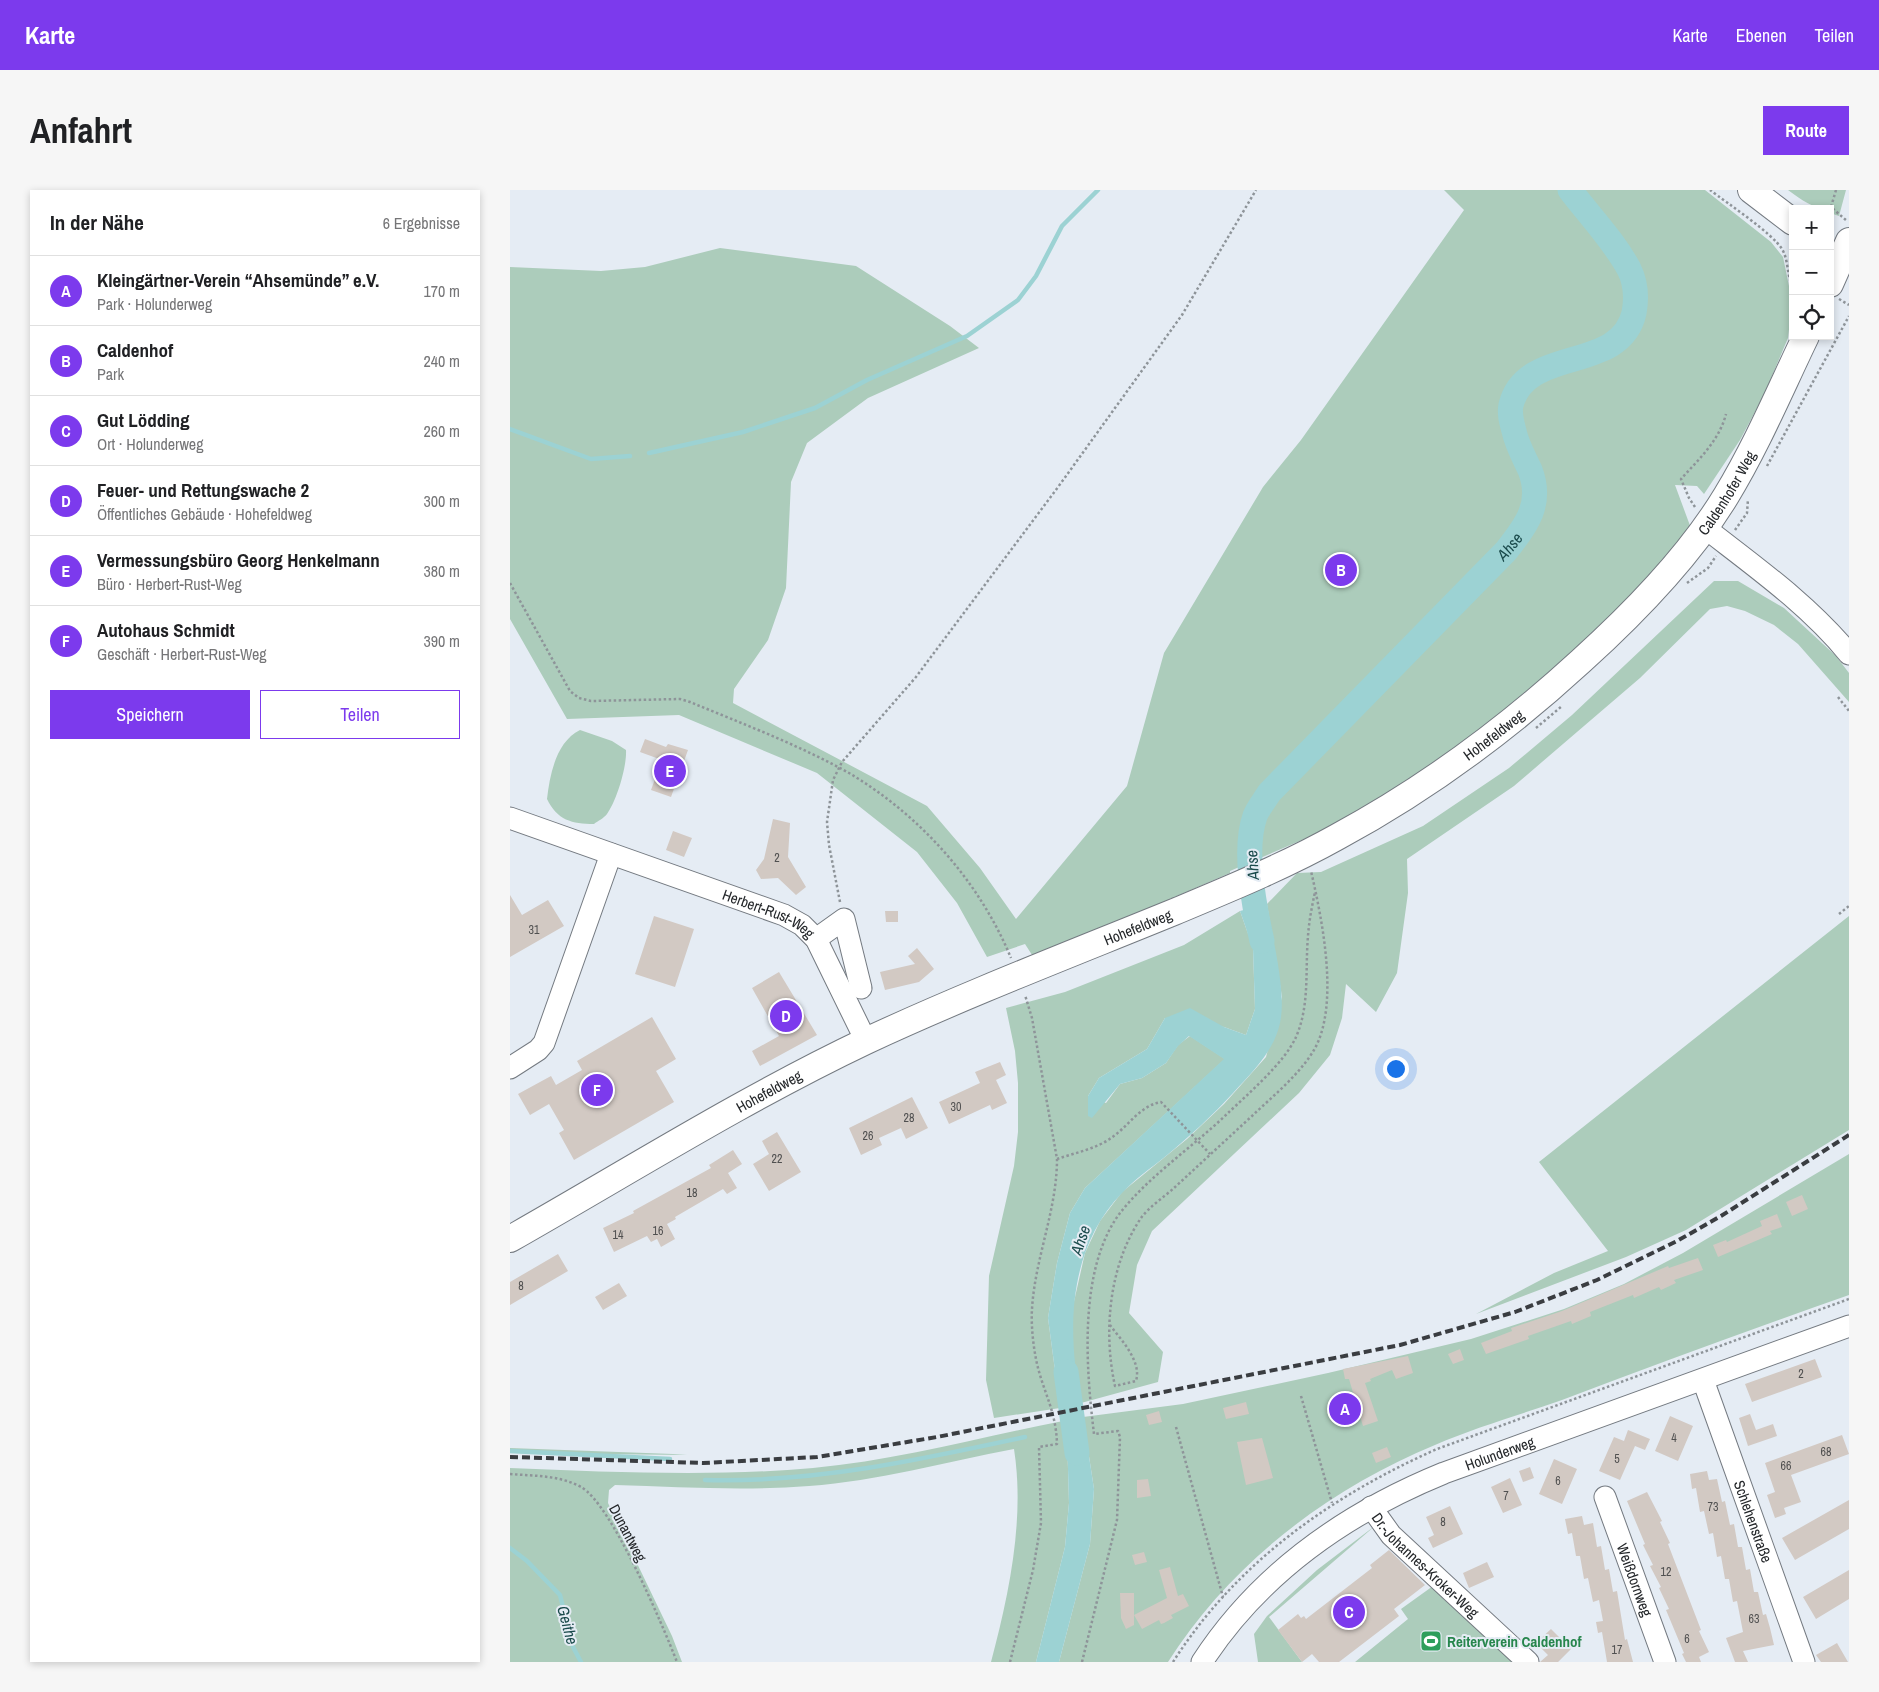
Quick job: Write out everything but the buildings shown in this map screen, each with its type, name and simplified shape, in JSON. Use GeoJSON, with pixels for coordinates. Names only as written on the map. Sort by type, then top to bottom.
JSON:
{"type":"FeatureCollection","features":[{"type":"Feature","properties":{"kind":"main road"},"geometry":{"type":"LineString","coordinates":[[1761,198],[1789,219]]}},
{"type":"Feature","properties":{"kind":"main road"},"geometry":{"type":"LineString","coordinates":[[1761,198],[1789,233]]}},
{"type":"Feature","properties":{"kind":"main road"},"geometry":{"type":"LineString","coordinates":[[1834,274],[1842,254]]}},
{"type":"Feature","properties":{"kind":"main road","name":"Caldenhofer Weg"},"geometry":{"type":"LineString","coordinates":[[1707,523],[1724,498],[1760,434],[1803,340]]}},
{"type":"Feature","properties":{"kind":"main road","name":"Hohefeldweg"},"geometry":{"type":"LineString","coordinates":[[510,1239],[776,1087],[866,1041],[1022,985],[1335,839],[1438,776],[1490,739],[1540,698],[1603,641],[1640,603],[1707,523]]}},
{"type":"Feature","properties":{"kind":"street","name":"Caldenhofer Weg"},"geometry":{"type":"LineString","coordinates":[[1707,523],[1724,543],[1792,596],[1822,624],[1849,654]]}},
{"type":"Feature","properties":{"kind":"street","name":"Herbert-Rust-Weg"},"geometry":{"type":"LineString","coordinates":[[510,818],[784,914],[802,926],[816,939],[866,1041]]}},
{"type":"Feature","properties":{"kind":"street"},"geometry":{"type":"LineString","coordinates":[[510,1068],[538,1050],[544,1043],[611,854]]}},
{"type":"Feature","properties":{"kind":"street"},"geometry":{"type":"LineString","coordinates":[[816,939],[844,919],[861,988]]}},
{"type":"Feature","properties":{"kind":"street","name":"Holunderweg"},"geometry":{"type":"LineString","coordinates":[[1202,1662],[1234,1618],[1274,1576],[1319,1540],[1371,1507],[1406,1489],[1444,1473],[1849,1326]]}},
{"type":"Feature","properties":{"kind":"street","name":"Schlehenstraße"},"geometry":{"type":"LineString","coordinates":[[1703,1380],[1795,1658]]}},
{"type":"Feature","properties":{"kind":"street","name":"Weißdornweg"},"geometry":{"type":"LineString","coordinates":[[1605,1496],[1665,1662]]}},
{"type":"Feature","properties":{"kind":"street","name":"Dr.-Johannes-Kroker-Weg"},"geometry":{"type":"LineString","coordinates":[[1371,1507],[1392,1535],[1528,1662]]}},
{"type":"Feature","properties":{"kind":"path"},"geometry":{"type":"LineString","coordinates":[[844,919],[828,845],[827,822],[833,780],[839,768],[916,677],[1061,483],[1182,315],[1256,190]]}},
{"type":"Feature","properties":{"kind":"path"},"geometry":{"type":"LineString","coordinates":[[1710,190],[1775,240],[1782,249],[1789,279]]}},
{"type":"Feature","properties":{"kind":"path"},"geometry":{"type":"LineString","coordinates":[[1836,190],[1831,207],[1849,223]]}},
{"type":"Feature","properties":{"kind":"path"},"geometry":{"type":"LineString","coordinates":[[1763,473],[1849,316]]}},
{"type":"Feature","properties":{"kind":"path"},"geometry":{"type":"LineString","coordinates":[[1707,523],[1689,498],[1681,479],[1711,446],[1722,428],[1726,414]]}},
{"type":"Feature","properties":{"kind":"path"},"geometry":{"type":"LineString","coordinates":[[1724,543],[1747,513],[1748,499],[1753,490]]}},
{"type":"Feature","properties":{"kind":"path"},"geometry":{"type":"LineString","coordinates":[[510,583],[570,690],[579,698],[591,701],[680,699],[755,729],[839,768],[901,810],[949,857],[979,897],[1004,942],[1022,985],[1032,1018],[1057,1159],[1057,1182],[1039,1258],[1032,1310],[1036,1359],[1056,1426],[1057,1444],[1039,1447],[1041,1524],[1033,1570],[1010,1662]]}},
{"type":"Feature","properties":{"kind":"path"},"geometry":{"type":"LineString","coordinates":[[1838,697],[1849,711]]}},
{"type":"Feature","properties":{"kind":"path"},"geometry":{"type":"LineString","coordinates":[[1110,1325],[1132,1355],[1138,1372],[1136,1381],[1115,1386],[1110,1363],[1110,1325],[1112,1297],[1120,1261],[1141,1218],[1268,1101],[1314,1049],[1324,1020],[1327,982],[1315,892],[1298,856]]}},
{"type":"Feature","properties":{"kind":"path"},"geometry":{"type":"LineString","coordinates":[[1082,1662],[1117,1520],[1120,1465],[1118,1431],[1094,1434],[1088,1386],[1092,1283],[1108,1232],[1120,1214],[1177,1158],[1199,1142],[1256,1087],[1296,1037],[1305,1002],[1308,938],[1315,892]]}},
{"type":"Feature","properties":{"kind":"path"},"geometry":{"type":"LineString","coordinates":[[1839,914],[1849,906]]}},
{"type":"Feature","properties":{"kind":"path"},"geometry":{"type":"LineString","coordinates":[[1057,1159],[1106,1141],[1154,1104],[1160,1102],[1210,1154]]}},
{"type":"Feature","properties":{"kind":"path"},"geometry":{"type":"LineString","coordinates":[[1301,1396],[1332,1503]]}},
{"type":"Feature","properties":{"kind":"path"},"geometry":{"type":"LineString","coordinates":[[1176,1427],[1223,1597]]}},
{"type":"Feature","properties":{"kind":"path","name":"Dunantweg"},"geometry":{"type":"LineString","coordinates":[[510,1474],[566,1480],[582,1487],[596,1499],[615,1528],[677,1662]]}},
{"type":"Feature","properties":{"kind":"path"},"geometry":{"type":"LineString","coordinates":[[1173,1662],[1230,1589]]}},
{"type":"Feature","properties":{"kind":"green space"},"geometry":{"type":"Polygon","coordinates":[[[1444,190],[1705,190],[1771,242],[1783,257],[1789,286],[1788,338],[1764,395],[1740,440],[1704,494],[1697,486],[1675,485],[1692,531],[1563,671],[1358,816],[1034,958],[1025,944],[987,957],[957,903],[917,852],[817,773],[679,715],[567,719],[510,619],[510,267],[601,271],[645,267],[720,248],[856,266],[950,326],[979,348],[868,398],[807,443],[791,482],[786,588],[768,640],[734,689],[733,703],[927,806],[980,868],[1016,919],[1127,786],[1164,653],[1263,487],[1301,440],[1464,210],[1444,190]]]}},
{"type":"Feature","properties":{"kind":"green space"},"geometry":{"type":"Polygon","coordinates":[[[1788,190],[1846,190],[1839,216],[1834,214],[1834,205],[1813,205],[1788,190]]]}},
{"type":"Feature","properties":{"kind":"green space"},"geometry":{"type":"Polygon","coordinates":[[[1714,581],[1738,581],[1784,608],[1836,656],[1849,673],[1849,702],[1798,644],[1774,625],[1745,611],[1727,606],[1710,609],[1640,678],[1514,786],[1407,859],[1408,893],[1397,973],[1376,1012],[1346,984],[1342,1018],[1330,1055],[1299,1093],[1152,1231],[1137,1265],[1129,1313],[1163,1352],[1158,1382],[1081,1403],[1074,1366],[1073,1306],[1085,1253],[1100,1221],[1122,1192],[1187,1139],[1224,1104],[1266,1057],[1282,997],[1267,904],[1297,873],[1321,872],[1423,826],[1509,768],[1572,715],[1714,581]]]}},
{"type":"Feature","properties":{"kind":"green space"},"geometry":{"type":"Polygon","coordinates":[[[580,730],[612,741],[626,750],[623,774],[618,792],[607,814],[594,824],[572,822],[560,816],[555,812],[547,799],[552,769],[560,751],[565,742],[580,730]]]}},
{"type":"Feature","properties":{"kind":"green space"},"geometry":{"type":"Polygon","coordinates":[[[1240,911],[1253,948],[1255,1009],[1246,1035],[1224,1027],[1165,1018],[1147,1049],[1099,1078],[1088,1096],[1106,1103],[1120,1084],[1142,1078],[1166,1063],[1178,1045],[1190,1036],[1225,1059],[1085,1188],[1070,1213],[1057,1263],[1048,1318],[1060,1408],[994,1418],[986,1380],[989,1276],[1014,1166],[1018,1132],[1018,1083],[1015,1051],[1006,1008],[1065,992],[1184,945],[1240,911]]]}},
{"type":"Feature","properties":{"kind":"green space"},"geometry":{"type":"Polygon","coordinates":[[[1849,916],[1849,1130],[1686,1230],[1626,1257],[1476,1314],[1554,1273],[1608,1251],[1539,1162],[1849,916]]]}},
{"type":"Feature","properties":{"kind":"green space"},"geometry":{"type":"Polygon","coordinates":[[[1849,1154],[1849,1295],[1562,1400],[1466,1432],[1395,1463],[1320,1507],[1285,1533],[1221,1593],[1193,1626],[1168,1662],[1059,1662],[1090,1544],[1094,1489],[1083,1417],[1183,1404],[1328,1373],[1471,1339],[1564,1309],[1624,1284],[1683,1253],[1849,1154]]]}},
{"type":"Feature","properties":{"kind":"green space"},"geometry":{"type":"Polygon","coordinates":[[[1063,1421],[1067,1435],[1069,1503],[1065,1547],[1036,1662],[991,1662],[1004,1610],[1016,1529],[1018,1502],[1014,1449],[886,1476],[835,1484],[737,1488],[615,1485],[609,1490],[608,1503],[672,1636],[682,1662],[510,1662],[510,1468],[699,1473],[813,1468],[908,1454],[1063,1421]]]}},
{"type":"Feature","properties":{"kind":"green space"},"geometry":{"type":"Polygon","coordinates":[[[510,1448],[673,1454],[687,1455],[510,1453],[510,1448]]]}},
{"type":"Feature","properties":{"kind":"green space","name":"Reiterverein Caldenhof"},"geometry":{"type":"Polygon","coordinates":[[[1376,1525],[1526,1662],[1355,1662],[1408,1619],[1401,1609],[1433,1586],[1391,1545],[1376,1525]]]}},
{"type":"Feature","properties":{"kind":"green space"},"geometry":{"type":"Polygon","coordinates":[[[1376,1525],[1269,1617],[1302,1662],[1258,1662],[1254,1634],[1267,1616],[1317,1570],[1376,1525]]]}},
{"type":"Feature","properties":{"kind":"water"},"geometry":{"type":"Polygon","coordinates":[[[1267,904],[1282,996],[1280,1023],[1273,1043],[1262,1060],[1226,1101],[1184,1141],[1127,1188],[1104,1215],[1090,1240],[1081,1266],[1076,1292],[1073,1320],[1074,1348],[1076,1376],[1081,1403],[1060,1408],[1048,1318],[1057,1263],[1070,1213],[1085,1188],[1224,1059],[1189,1036],[1178,1046],[1166,1063],[1142,1078],[1120,1084],[1092,1118],[1088,1116],[1088,1096],[1099,1078],[1147,1049],[1165,1018],[1190,1008],[1224,1027],[1246,1035],[1255,1009],[1253,948],[1240,911],[1267,904]]]}},
{"type":"Feature","properties":{"kind":"water"},"geometry":{"type":"Polygon","coordinates":[[[1083,1417],[1094,1489],[1090,1544],[1059,1662],[1036,1662],[1065,1547],[1069,1503],[1067,1435],[1063,1421],[1083,1417]]]}},
{"type":"Feature","properties":{"kind":"waterway"},"geometry":{"type":"LineString","coordinates":[[649,453],[743,432],[815,408],[867,380],[967,336],[1018,300],[1036,276],[1062,226],[1098,190]]}},
{"type":"Feature","properties":{"kind":"waterway","name":"Ahse"},"geometry":{"type":"LineString","coordinates":[[1262,941],[1253,895],[1250,861],[1252,830],[1258,810],[1269,793],[1506,551],[1526,523],[1534,503],[1534,482],[1517,441],[1510,412],[1511,405],[1520,386],[1535,374],[1611,345],[1625,332],[1634,313],[1635,290],[1629,269],[1609,238],[1570,190]]}},
{"type":"Feature","properties":{"kind":"waterway"},"geometry":{"type":"LineString","coordinates":[[510,429],[591,459],[630,456]]}},
{"type":"Feature","properties":{"kind":"waterway","name":"Ahse"},"geometry":{"type":"LineString","coordinates":[[1066,1372],[1077,1453]]}},
{"type":"Feature","properties":{"kind":"waterway"},"geometry":{"type":"LineString","coordinates":[[705,1480],[786,1478],[826,1474],[906,1462],[1025,1437]]}},
{"type":"Feature","properties":{"kind":"waterway"},"geometry":{"type":"LineString","coordinates":[[510,1451],[670,1459]]}},
{"type":"Feature","properties":{"kind":"waterway","name":"Geithe"},"geometry":{"type":"LineString","coordinates":[[510,1548],[527,1561],[560,1595],[573,1647],[581,1662]]}},
{"type":"Feature","properties":{"kind":"railway"},"geometry":{"type":"LineString","coordinates":[[510,1457],[703,1463],[817,1457],[937,1437],[1400,1345],[1515,1312],[1597,1280],[1677,1241],[1721,1216],[1849,1135]]}},
{"type":"Feature","properties":{"kind":"place","name":"Caldenhof"},"geometry":{"type":"Point","coordinates":[1341,570]}},
{"type":"Feature","properties":{"kind":"place","name":"Vermessungsbüro Georg Henkelmann"},"geometry":{"type":"Point","coordinates":[670,771]}},
{"type":"Feature","properties":{"kind":"place","name":"Feuer- und Rettungswache 2"},"geometry":{"type":"Point","coordinates":[786,1016]}},
{"type":"Feature","properties":{"kind":"place","name":"Autohaus Schmidt"},"geometry":{"type":"Point","coordinates":[597,1090]}},
{"type":"Feature","properties":{"kind":"place","name":"Kleingärtner-Verein “Ahsemünde” e.V."},"geometry":{"type":"Point","coordinates":[1345,1409]}},
{"type":"Feature","properties":{"kind":"place","name":"Gut Lödding"},"geometry":{"type":"Point","coordinates":[1349,1612]}},
{"type":"Feature","properties":{"kind":"place","name":"Reiterverein Caldenhof"},"geometry":{"type":"Point","coordinates":[1431,1641]}}]}
